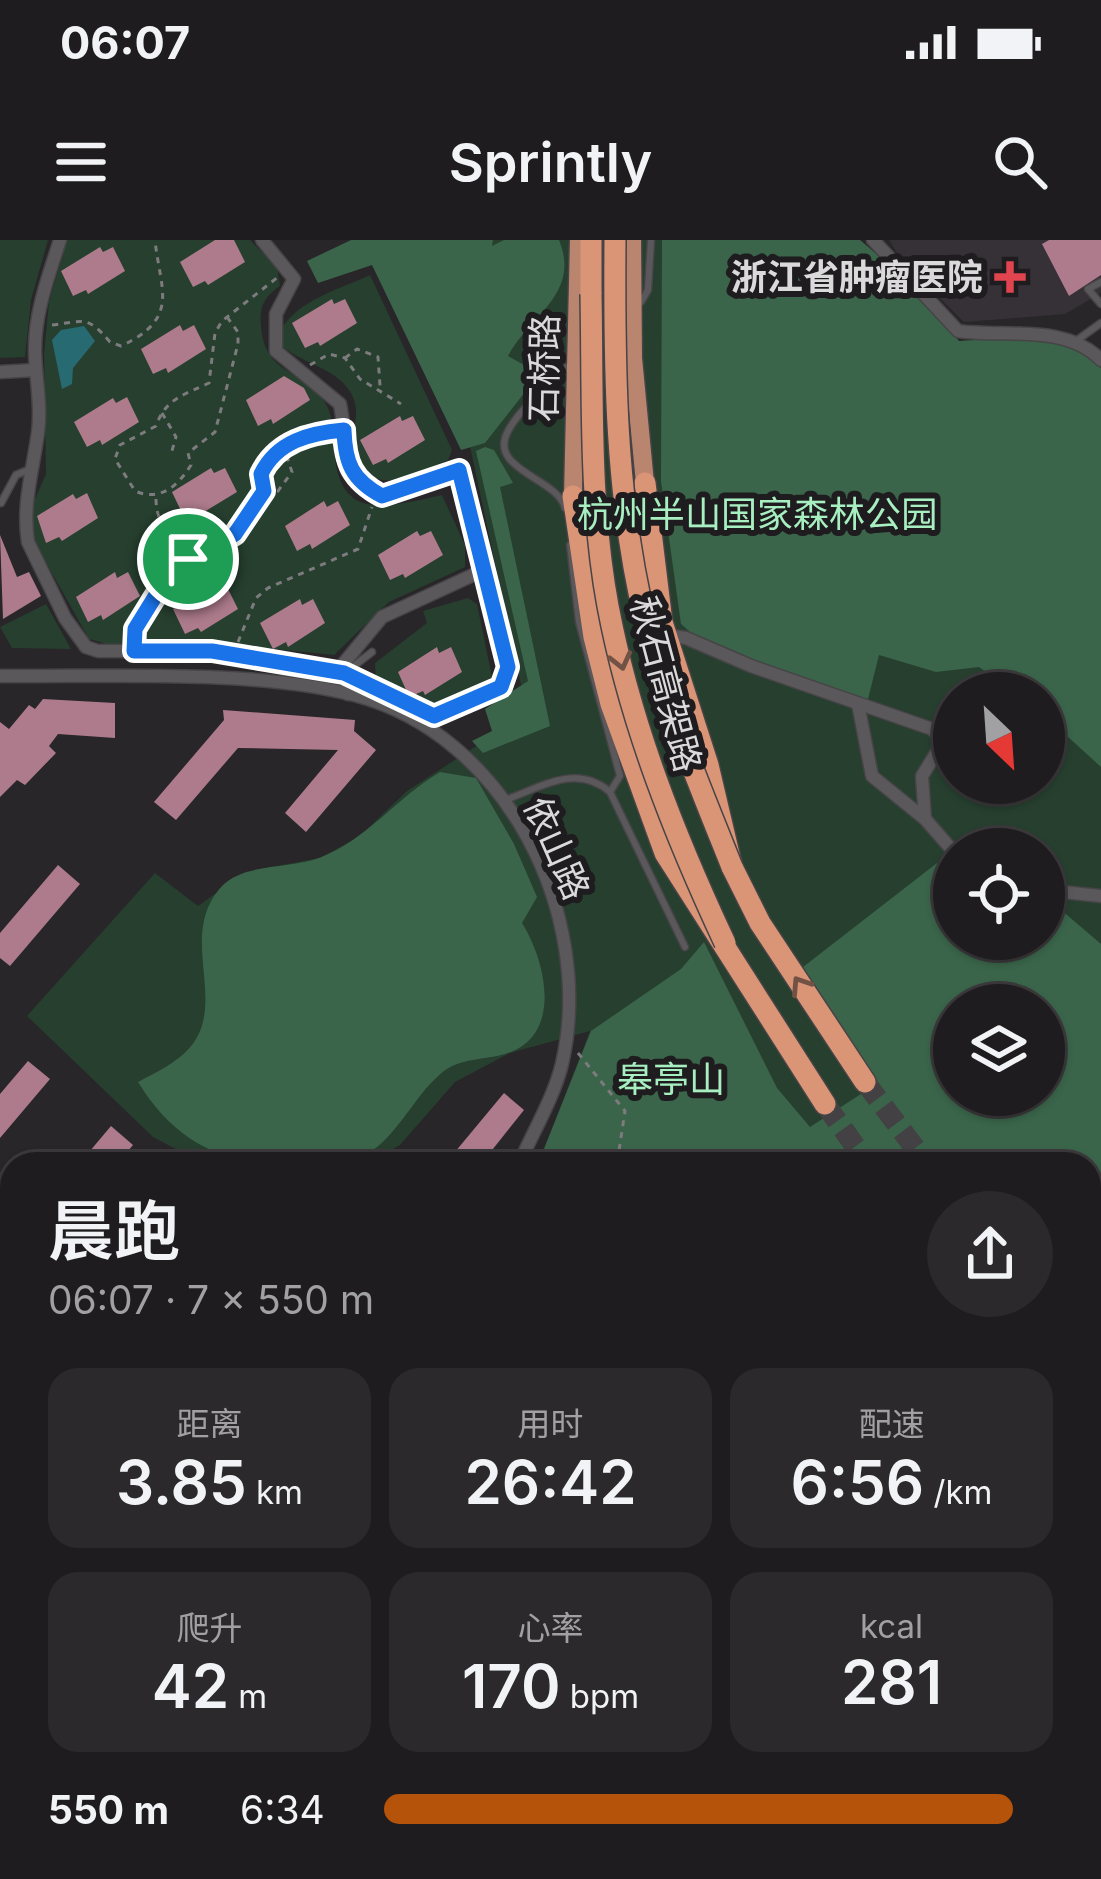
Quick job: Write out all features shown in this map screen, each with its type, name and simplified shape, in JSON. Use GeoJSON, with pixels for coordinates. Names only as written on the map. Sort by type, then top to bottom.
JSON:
{"type":"FeatureCollection","features":[{"type":"Feature","properties":{"kind":"highway","name":"秋石高架路"},"geometry":{"type":"LineString","coordinates":[[591,240],[595,491],[608,602],[634,713],[658,784],[725,944],[825,1104]]}},
{"type":"Feature","properties":{"kind":"highway","name":"秋石高架路"},"geometry":{"type":"LineString","coordinates":[[615,240],[622,486],[633,563],[665,689],[732,867],[760,923],[865,1082]]}},
{"type":"Feature","properties":{"kind":"highway"},"geometry":{"type":"LineString","coordinates":[[645,483],[651,557],[665,635],[708,765],[732,867]]}},
{"type":"Feature","properties":{"kind":"highway"},"geometry":{"type":"LineString","coordinates":[[573,496],[594,637],[611,704],[665,853],[725,944]]}},
{"type":"Feature","properties":{"kind":"main road","name":"石桥路"},"geometry":{"type":"LineString","coordinates":[[573,496],[578,240]]}},
{"type":"Feature","properties":{"kind":"main road"},"geometry":{"type":"LineString","coordinates":[[632,240],[633,358],[645,483]]}},
{"type":"Feature","properties":{"kind":"street"},"geometry":{"type":"LineString","coordinates":[[60,240],[37,325],[39,430],[29,470],[28,542],[75,636],[98,651],[234,655],[344,673],[434,716],[501,687],[508,667],[459,470],[398,494],[374,492],[354,477],[345,460],[340,404],[276,351],[276,314],[294,279],[262,240]]}},
{"type":"Feature","properties":{"kind":"street"},"geometry":{"type":"LineString","coordinates":[[873,240],[958,331],[1076,341],[1101,360]]}},
{"type":"Feature","properties":{"kind":"street"},"geometry":{"type":"LineString","coordinates":[[0,372],[36,370]]}},
{"type":"Feature","properties":{"kind":"street"},"geometry":{"type":"LineString","coordinates":[[348,694],[344,664],[382,617],[486,569]]}},
{"type":"Feature","properties":{"kind":"street"},"geometry":{"type":"LineString","coordinates":[[665,635],[686,638],[932,729],[943,742],[922,776],[925,819]]}},
{"type":"Feature","properties":{"kind":"street","name":"依山路"},"geometry":{"type":"LineString","coordinates":[[0,676],[225,681],[348,694],[398,710],[451,742],[505,800],[531,842],[558,914],[569,1006],[566,1038],[562,1066],[524,1152]]}},
{"type":"Feature","properties":{"kind":"street"},"geometry":{"type":"LineString","coordinates":[[858,704],[872,776],[933,828]]}},
{"type":"Feature","properties":{"kind":"street"},"geometry":{"type":"LineString","coordinates":[[1065,892],[1101,896]]}},
{"type":"Feature","properties":{"kind":"lane"},"geometry":{"type":"LineString","coordinates":[[641,302],[648,290],[651,240]]}},
{"type":"Feature","properties":{"kind":"lane"},"geometry":{"type":"LineString","coordinates":[[1101,282],[1088,289],[1101,304]]}},
{"type":"Feature","properties":{"kind":"lane"},"geometry":{"type":"LineString","coordinates":[[1076,341],[1101,323]]}},
{"type":"Feature","properties":{"kind":"lane"},"geometry":{"type":"LineString","coordinates":[[567,367],[508,430],[504,445],[511,463],[562,498],[579,622],[620,776],[610,792]]}},
{"type":"Feature","properties":{"kind":"lane"},"geometry":{"type":"LineString","coordinates":[[2,503],[16,476],[29,470]]}},
{"type":"Feature","properties":{"kind":"lane"},"geometry":{"type":"LineString","coordinates":[[344,673],[372,652]]}},
{"type":"Feature","properties":{"kind":"lane"},"geometry":{"type":"LineString","coordinates":[[505,800],[584,776],[610,792],[686,947]]}},
{"type":"Feature","properties":{"kind":"path"},"geometry":{"type":"LineString","coordinates":[[37,325],[89,322],[100,327],[110,342],[121,346],[134,340],[162,310],[164,272],[155,240]]}},
{"type":"Feature","properties":{"kind":"path"},"geometry":{"type":"LineString","coordinates":[[227,317],[238,332],[238,344],[215,432],[188,453],[191,465],[180,483],[156,496],[135,491],[115,458],[120,445],[156,426],[161,412],[178,395],[209,383],[215,333],[227,317],[289,269]]}},
{"type":"Feature","properties":{"kind":"path"},"geometry":{"type":"LineString","coordinates":[[345,358],[357,349],[378,357],[380,388]]}},
{"type":"Feature","properties":{"kind":"path"},"geometry":{"type":"LineString","coordinates":[[298,371],[329,354],[345,358],[360,379],[400,404]]}},
{"type":"Feature","properties":{"kind":"path"},"geometry":{"type":"LineString","coordinates":[[161,412],[176,437],[170,454]]}},
{"type":"Feature","properties":{"kind":"path"},"geometry":{"type":"LineString","coordinates":[[134,651],[135,629],[158,588],[188,559],[235,534],[264,491],[261,474],[274,452],[344,430]]}},
{"type":"Feature","properties":{"kind":"path"},"geometry":{"type":"LineString","coordinates":[[264,491],[278,491],[292,472],[284,446]]}},
{"type":"Feature","properties":{"kind":"path"},"geometry":{"type":"LineString","coordinates":[[234,655],[256,598],[268,588],[344,559],[358,549],[374,492]]}},
{"type":"Feature","properties":{"kind":"path"},"geometry":{"type":"LineString","coordinates":[[156,496],[158,518],[188,559]]}},
{"type":"Feature","properties":{"kind":"path"},"geometry":{"type":"LineString","coordinates":[[209,546],[213,520]]}},
{"type":"Feature","properties":{"kind":"path"},"geometry":{"type":"LineString","coordinates":[[566,1038],[625,1112],[619,1152]]}},
{"type":"Feature","properties":{"kind":"shaded area","name":"浙江省肿瘤医院"},"geometry":{"type":"Polygon","coordinates":[[[889,240],[1101,240],[1101,293],[1065,314],[964,322],[902,261],[889,240]]]}},
{"type":"Feature","properties":{"kind":"green space"},"geometry":{"type":"Polygon","coordinates":[[[0,240],[48,240],[31,300],[25,357],[0,358],[0,240]]]}},
{"type":"Feature","properties":{"kind":"green space"},"geometry":{"type":"Polygon","coordinates":[[[67,240],[250,240],[277,267],[280,286],[262,307],[264,341],[276,362],[315,390],[327,406],[344,488],[368,504],[442,495],[465,545],[465,567],[389,602],[334,655],[202,642],[107,644],[89,639],[31,536],[31,508],[46,474],[44,354],[49,302],[67,240]]]}},
{"type":"Feature","properties":{"kind":"green space"},"geometry":{"type":"Polygon","coordinates":[[[351,240],[493,240],[492,246],[504,240],[559,240],[564,275],[559,289],[508,356],[524,365],[557,336],[559,349],[485,443],[461,450],[372,265],[318,283],[307,261],[351,240]]]}},
{"type":"Feature","properties":{"kind":"green space","name":"杭州半山国家森林公园"},"geometry":{"type":"Polygon","coordinates":[[[426,240],[860,240],[902,276],[959,341],[1027,337],[1101,368],[1101,1152],[543,1152],[590,1031],[510,1053],[455,1082],[400,1145],[388,1152],[181,1152],[153,1137],[27,1016],[155,873],[198,906],[245,872],[320,858],[360,836],[407,791],[527,713],[426,240]]]}},
{"type":"Feature","properties":{"kind":"green space"},"geometry":{"type":"Polygon","coordinates":[[[662,240],[860,240],[902,276],[959,341],[1016,338],[1053,342],[1087,356],[1101,368],[1101,767],[1065,734],[1065,672],[986,672],[979,667],[936,672],[879,655],[865,711],[720,658],[681,624],[661,481],[662,240]]]}},
{"type":"Feature","properties":{"kind":"green space"},"geometry":{"type":"Polygon","coordinates":[[[370,275],[452,450],[448,460],[392,480],[370,476],[354,459],[356,407],[346,386],[283,347],[280,331],[308,303],[370,275]]]}},
{"type":"Feature","properties":{"kind":"green space"},"geometry":{"type":"Polygon","coordinates":[[[494,450],[513,483],[500,487],[550,726],[483,753],[472,741],[492,731],[485,709],[528,681],[476,451],[494,450]]]}},
{"type":"Feature","properties":{"kind":"green space"},"geometry":{"type":"Polygon","coordinates":[[[468,598],[477,604],[492,677],[435,708],[376,681],[375,663],[427,623],[423,611],[468,598]]]}},
{"type":"Feature","properties":{"kind":"green space"},"geometry":{"type":"Polygon","coordinates":[[[46,604],[71,649],[12,648],[0,627],[46,604]]]}},
{"type":"Feature","properties":{"kind":"green space"},"geometry":{"type":"Polygon","coordinates":[[[440,772],[476,778],[514,844],[537,897],[522,923],[543,977],[543,1015],[536,1032],[524,1045],[505,1054],[466,1061],[444,1071],[386,1139],[368,1152],[217,1152],[193,1140],[173,1125],[138,1082],[181,1057],[201,1027],[205,1008],[203,925],[209,905],[222,886],[242,873],[307,861],[336,850],[440,772]]]}},
{"type":"Feature","properties":{"kind":"green space","name":"皋亭山"},"geometry":{"type":"Polygon","coordinates":[[[933,866],[933,960],[1065,960],[1065,913],[1101,944],[1101,1152],[543,1152],[591,1031],[681,969],[704,942],[777,1088],[810,1127],[878,1083],[803,967],[933,866]]]}},
{"type":"Feature","properties":{"kind":"water"},"geometry":{"type":"Polygon","coordinates":[[[84,326],[95,341],[73,368],[72,384],[62,389],[52,340],[61,330],[84,326]]]}},
{"type":"Feature","properties":{"kind":"building"},"geometry":{"type":"Polygon","coordinates":[[[215,240],[234,240],[245,262],[208,285],[205,281],[193,287],[180,262],[215,240]]]}},
{"type":"Feature","properties":{"kind":"building"},"geometry":{"type":"Polygon","coordinates":[[[1101,240],[1101,275],[1069,296],[1042,244],[1101,240]]]}},
{"type":"Feature","properties":{"kind":"building"},"geometry":{"type":"Polygon","coordinates":[[[100,247],[103,252],[113,247],[125,271],[88,294],[86,290],[73,296],[61,271],[100,247]]]}},
{"type":"Feature","properties":{"kind":"building"},"geometry":{"type":"Polygon","coordinates":[[[332,299],[334,304],[345,299],[357,323],[320,346],[318,342],[305,348],[292,323],[332,299]]]}},
{"type":"Feature","properties":{"kind":"building"},"geometry":{"type":"Polygon","coordinates":[[[180,325],[183,331],[194,325],[206,349],[168,373],[166,368],[153,374],[141,349],[180,325]]]}},
{"type":"Feature","properties":{"kind":"building"},"geometry":{"type":"Polygon","coordinates":[[[284,376],[304,388],[310,400],[273,424],[271,419],[258,426],[246,400],[284,376]]]}},
{"type":"Feature","properties":{"kind":"building"},"geometry":{"type":"Polygon","coordinates":[[[127,397],[139,422],[102,445],[100,440],[87,447],[74,422],[113,398],[116,403],[127,397]]]}},
{"type":"Feature","properties":{"kind":"building"},"geometry":{"type":"Polygon","coordinates":[[[400,416],[402,421],[413,416],[425,440],[388,463],[386,459],[373,465],[360,440],[400,416]]]}},
{"type":"Feature","properties":{"kind":"building"},"geometry":{"type":"Polygon","coordinates":[[[211,468],[214,473],[225,468],[237,492],[199,515],[197,511],[184,517],[172,492],[211,468]]]}},
{"type":"Feature","properties":{"kind":"building"},"geometry":{"type":"Polygon","coordinates":[[[87,493],[98,518],[62,541],[59,537],[46,543],[37,516],[73,494],[76,499],[87,493]]]}},
{"type":"Feature","properties":{"kind":"building"},"geometry":{"type":"Polygon","coordinates":[[[324,501],[327,507],[338,501],[350,525],[312,549],[310,544],[297,551],[285,526],[324,501]]]}},
{"type":"Feature","properties":{"kind":"building"},"geometry":{"type":"Polygon","coordinates":[[[417,531],[420,536],[431,531],[443,555],[405,578],[403,574],[390,580],[378,555],[417,531]]]}},
{"type":"Feature","properties":{"kind":"building"},"geometry":{"type":"Polygon","coordinates":[[[0,535],[17,577],[29,572],[41,596],[3,619],[0,535]]]}},
{"type":"Feature","properties":{"kind":"building"},"geometry":{"type":"Polygon","coordinates":[[[115,572],[117,578],[128,572],[140,596],[103,620],[101,615],[88,622],[76,597],[115,572]]]}},
{"type":"Feature","properties":{"kind":"building"},"geometry":{"type":"Polygon","coordinates":[[[212,585],[215,590],[226,585],[238,609],[201,632],[198,628],[185,634],[173,609],[212,585]]]}},
{"type":"Feature","properties":{"kind":"building"},"geometry":{"type":"Polygon","coordinates":[[[300,599],[302,605],[313,599],[325,623],[288,647],[286,642],[273,649],[260,623],[300,599]]]}},
{"type":"Feature","properties":{"kind":"building"},"geometry":{"type":"Polygon","coordinates":[[[437,647],[439,653],[451,647],[462,672],[425,695],[423,691],[407,692],[398,672],[437,647]]]}},
{"type":"Feature","properties":{"kind":"building"},"geometry":{"type":"Polygon","coordinates":[[[43,699],[115,703],[115,738],[58,734],[49,746],[56,753],[25,785],[17,780],[0,797],[0,722],[9,729],[29,705],[35,709],[43,699]]]}},
{"type":"Feature","properties":{"kind":"building"},"geometry":{"type":"Polygon","coordinates":[[[223,710],[355,720],[354,731],[376,750],[306,832],[285,813],[338,750],[238,748],[176,820],[154,802],[224,720],[223,710]]]}},
{"type":"Feature","properties":{"kind":"building"},"geometry":{"type":"Polygon","coordinates":[[[58,865],[80,884],[10,966],[0,958],[0,933],[58,865]]]}},
{"type":"Feature","properties":{"kind":"building"},"geometry":{"type":"Polygon","coordinates":[[[28,1061],[50,1079],[0,1138],[0,1094],[28,1061]]]}},
{"type":"Feature","properties":{"kind":"building"},"geometry":{"type":"Polygon","coordinates":[[[504,1093],[524,1110],[491,1152],[455,1152],[504,1093]]]}},
{"type":"Feature","properties":{"kind":"building"},"geometry":{"type":"Polygon","coordinates":[[[111,1126],[133,1145],[127,1152],[89,1152],[111,1126]]]}},
{"type":"Feature","properties":{"kind":"tunnel"},"geometry":{"type":"LineString","coordinates":[[865,1082],[918,1152]]}},
{"type":"Feature","properties":{"kind":"tunnel"},"geometry":{"type":"LineString","coordinates":[[825,1104],[859,1152]]}},
{"type":"Feature","properties":{"kind":"place","name":"浙江省肿瘤医院"},"geometry":{"type":"Point","coordinates":[1010,277]}},
{"type":"Feature","properties":{"kind":"route"},"geometry":{"type":"LineString","coordinates":[[344,430],[345,460],[354,477],[382,496],[459,470],[508,676],[501,687],[434,716],[344,673],[212,651],[134,651],[135,629],[158,588],[188,559],[235,534],[264,491],[261,474],[274,452],[311,435],[344,430]]}}]}
